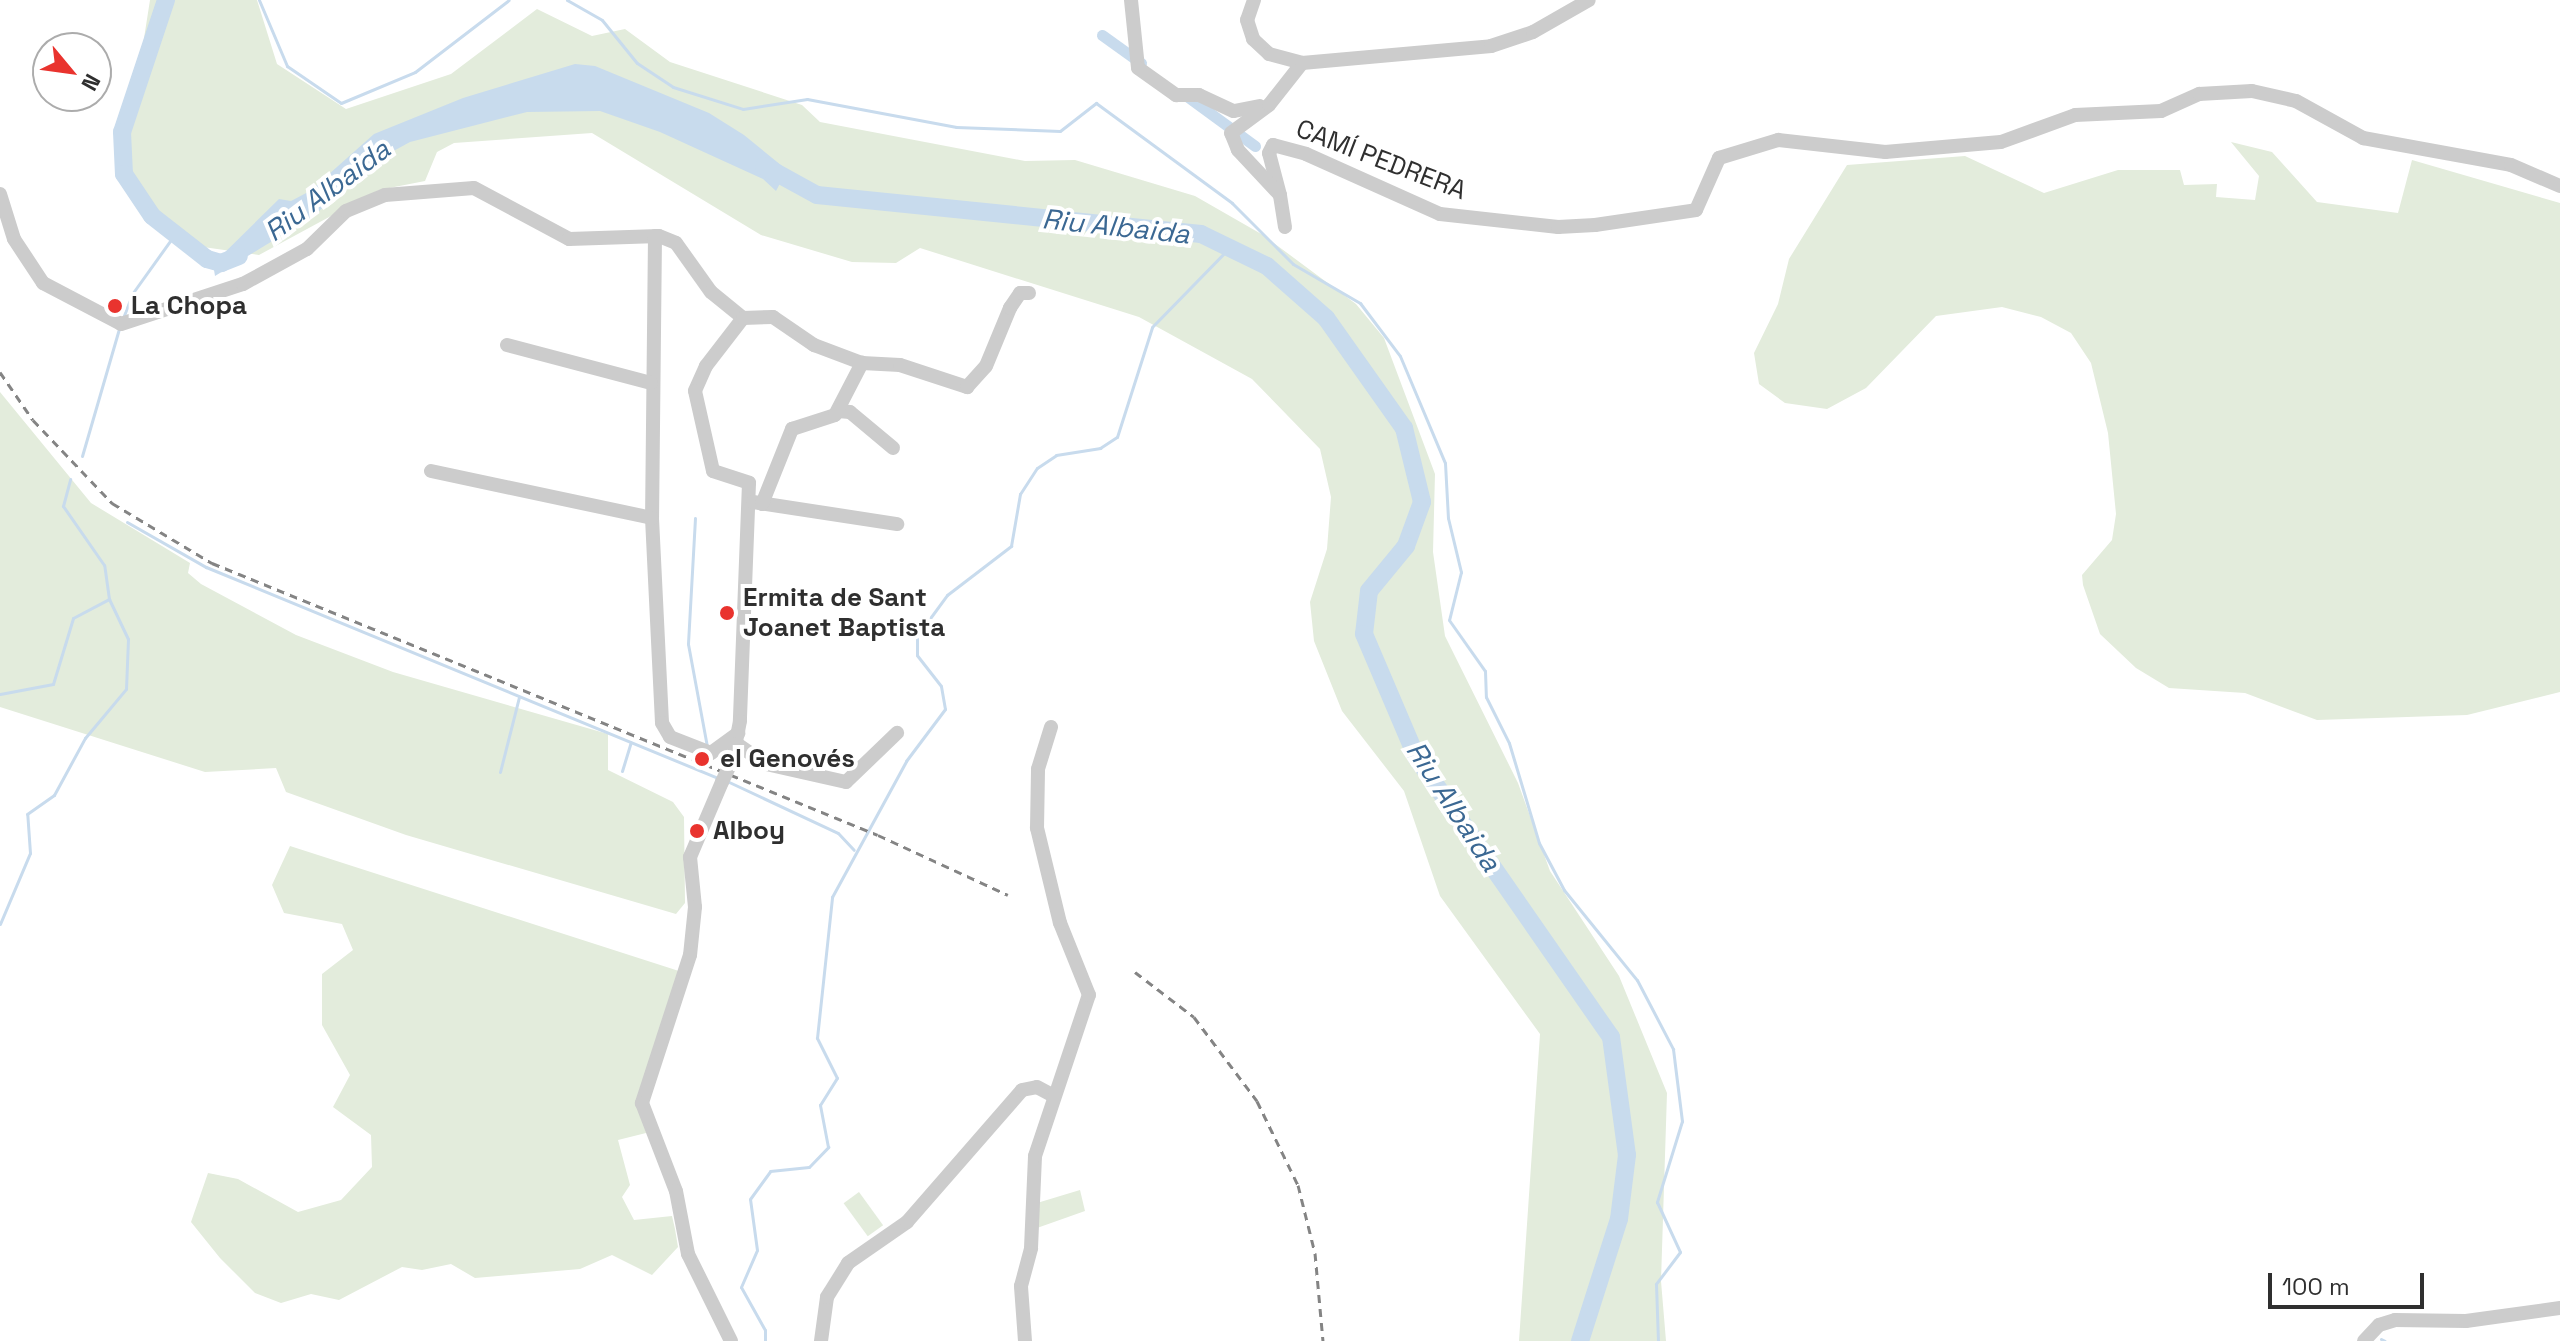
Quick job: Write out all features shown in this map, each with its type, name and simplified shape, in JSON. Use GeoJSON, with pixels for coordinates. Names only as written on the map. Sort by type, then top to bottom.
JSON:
{"type":"FeatureCollection","features":[{"type":"Feature","properties":{"kind":"street"},"geometry":{"type":"LineString","coordinates":[[1131,0],[1135,65],[1172,93],[1199,95],[1234,111],[1278,95]]}},
{"type":"Feature","properties":{"kind":"street"},"geometry":{"type":"LineString","coordinates":[[1254,0],[1247,20],[1253,39],[1269,54],[1302,63],[1491,46],[1533,32],[1589,0]]}},
{"type":"Feature","properties":{"kind":"street"},"geometry":{"type":"LineString","coordinates":[[1285,227],[1280,195],[1238,150],[1231,133],[1278,95],[1302,63]]}},
{"type":"Feature","properties":{"kind":"street","name":"CAMÍ PEDRERA"},"geometry":{"type":"LineString","coordinates":[[1280,195],[1269,153],[1273,145],[1306,154],[1440,214],[1558,227],[1595,225],[1696,210],[1719,158],[1778,140],[1847,151],[1976,144],[2075,115],[2161,111],[2199,94],[2252,91],[2296,101],[2363,138],[2511,165],[2560,186]]}},
{"type":"Feature","properties":{"kind":"street"},"geometry":{"type":"LineString","coordinates":[[0,194],[14,239],[43,283],[121,324],[243,284],[307,249],[346,211],[385,195],[474,188],[569,239],[655,236],[676,243],[711,292],[743,318]]}},
{"type":"Feature","properties":{"kind":"street"},"geometry":{"type":"LineString","coordinates":[[655,236],[651,383],[652,518],[664,732],[711,753],[736,745]]}},
{"type":"Feature","properties":{"kind":"street"},"geometry":{"type":"LineString","coordinates":[[731,1341],[688,1254],[676,1191],[642,1103],[690,955],[695,907],[690,857],[736,745],[755,503],[749,483],[713,471],[695,401],[706,366],[743,318],[768,315],[814,345],[862,363],[900,365],[967,387],[980,377],[1010,308],[1020,293],[1029,293]]}},
{"type":"Feature","properties":{"kind":"street"},"geometry":{"type":"LineString","coordinates":[[507,345],[651,383]]}},
{"type":"Feature","properties":{"kind":"street"},"geometry":{"type":"LineString","coordinates":[[755,503],[792,429],[827,422],[838,411],[862,363]]}},
{"type":"Feature","properties":{"kind":"street"},"geometry":{"type":"LineString","coordinates":[[838,411],[850,412],[893,448]]}},
{"type":"Feature","properties":{"kind":"street"},"geometry":{"type":"LineString","coordinates":[[431,471],[652,518]]}},
{"type":"Feature","properties":{"kind":"street"},"geometry":{"type":"LineString","coordinates":[[755,503],[897,524]]}},
{"type":"Feature","properties":{"kind":"street"},"geometry":{"type":"LineString","coordinates":[[1025,1341],[1021,1286],[1031,1248],[1035,1156],[1052,1095],[1089,995],[1060,923],[1037,828],[1038,769],[1051,727]]}},
{"type":"Feature","properties":{"kind":"street"},"geometry":{"type":"LineString","coordinates":[[736,745],[766,764],[846,782],[897,733]]}},
{"type":"Feature","properties":{"kind":"street"},"geometry":{"type":"LineString","coordinates":[[821,1341],[830,1288],[853,1257],[907,1222],[1022,1090],[1037,1087],[1052,1095]]}},
{"type":"Feature","properties":{"kind":"street"},"geometry":{"type":"LineString","coordinates":[[2364,1341],[2379,1325],[2395,1320],[2466,1321],[2560,1308]]}},
{"type":"Feature","properties":{"kind":"green space"},"geometry":{"type":"Polygon","coordinates":[[[150,0],[257,0],[277,64],[346,109],[451,74],[537,9],[592,36],[625,29],[670,62],[802,105],[820,122],[1025,161],[1075,160],[1195,196],[1263,235],[1356,304],[1384,338],[1435,474],[1433,552],[1445,636],[1518,783],[1550,871],[1619,976],[1667,1093],[1661,1281],[1666,1341],[1519,1341],[1540,1034],[1440,896],[1404,791],[1342,711],[1314,641],[1310,602],[1327,549],[1331,497],[1320,449],[1252,379],[1139,317],[920,248],[896,263],[852,262],[761,235],[592,133],[454,143],[437,152],[425,181],[379,190],[259,255],[196,246],[140,198],[126,153],[150,0]]]}},
{"type":"Feature","properties":{"kind":"green space"},"geometry":{"type":"Polygon","coordinates":[[[2231,142],[2272,152],[2317,202],[2398,213],[2412,160],[2560,203],[2560,692],[2467,715],[2317,720],[2245,693],[2169,688],[2136,668],[2100,634],[2083,585],[2082,575],[2112,540],[2116,514],[2108,433],[2091,363],[2071,333],[2041,317],[2002,307],[1936,316],[1866,388],[1827,409],[1785,403],[1759,384],[1754,353],[1778,304],[1789,259],[1847,165],[1965,156],[2044,193],[2118,170],[2180,170],[2184,185],[2217,184],[2216,197],[2255,200],[2259,176],[2231,142]]]}},
{"type":"Feature","properties":{"kind":"green space"},"geometry":{"type":"Polygon","coordinates":[[[0,392],[91,503],[190,563],[188,573],[201,584],[296,635],[393,672],[608,734],[608,770],[673,802],[684,817],[685,903],[676,914],[406,835],[286,792],[276,768],[205,772],[0,707],[0,392]]]}},
{"type":"Feature","properties":{"kind":"green space"},"geometry":{"type":"Polygon","coordinates":[[[290,846],[682,972],[641,1086],[646,1133],[618,1140],[630,1185],[622,1197],[634,1220],[672,1216],[678,1247],[652,1275],[612,1255],[580,1269],[475,1278],[451,1264],[422,1270],[402,1267],[339,1300],[311,1294],[281,1303],[255,1293],[220,1258],[191,1222],[208,1173],[238,1179],[298,1212],[341,1200],[372,1167],[371,1135],[333,1107],[350,1075],[322,1025],[322,974],[353,950],[342,924],[284,913],[272,885],[290,846]]]}},
{"type":"Feature","properties":{"kind":"green space"},"geometry":{"type":"Polygon","coordinates":[[[1080,1190],[1085,1211],[1037,1228],[1037,1203],[1080,1190]]]}},
{"type":"Feature","properties":{"kind":"green space"},"geometry":{"type":"Polygon","coordinates":[[[859,1192],[883,1225],[868,1236],[844,1203],[859,1192]]]}},
{"type":"Feature","properties":{"kind":"water"},"geometry":{"type":"Polygon","coordinates":[[[575,64],[595,66],[709,113],[744,135],[787,170],[776,191],[763,179],[660,132],[600,111],[527,112],[410,142],[366,166],[315,215],[215,276],[213,264],[279,199],[291,201],[310,191],[374,134],[463,98],[575,64]]]}},
{"type":"Feature","properties":{"kind":"waterway","name":"Riu Albaida"},"geometry":{"type":"LineString","coordinates":[[166,0],[122,132],[124,174],[152,216],[207,259],[221,263],[239,256]]}},
{"type":"Feature","properties":{"kind":"waterway"},"geometry":{"type":"LineString","coordinates":[[259,0],[287,66],[341,103],[415,72],[509,0]]}},
{"type":"Feature","properties":{"kind":"waterway"},"geometry":{"type":"LineString","coordinates":[[567,0],[602,20],[637,63],[673,87],[743,109],[807,99],[956,127],[1060,131],[1096,103],[1232,203],[1293,264],[1360,303],[1400,356],[1445,463],[1448,518],[1461,572],[1449,620],[1485,671],[1486,697],[1509,743],[1539,843],[1564,890],[1637,980],[1673,1049],[1682,1121],[1657,1202],[1680,1252],[1656,1284],[1658,1341]]}},
{"type":"Feature","properties":{"kind":"waterway"},"geometry":{"type":"LineString","coordinates":[[1102,35],[1141,63]]}},
{"type":"Feature","properties":{"kind":"waterway"},"geometry":{"type":"LineString","coordinates":[[1184,94],[1255,146]]}},
{"type":"Feature","properties":{"kind":"waterway","name":"Riu Albaida"},"geometry":{"type":"LineString","coordinates":[[764,166],[817,195],[1201,234],[1267,266],[1326,318],[1404,428],[1422,502],[1406,546],[1369,591],[1364,634],[1417,758],[1611,1037],[1627,1155],[1619,1219],[1580,1341]]}},
{"type":"Feature","properties":{"kind":"waterway"},"geometry":{"type":"LineString","coordinates":[[123,318],[132,294],[175,234]]}},
{"type":"Feature","properties":{"kind":"waterway"},"geometry":{"type":"LineString","coordinates":[[765,1341],[765,1330],[741,1287],[757,1250],[750,1199],[770,1171],[809,1167],[828,1147],[820,1105],[837,1078],[817,1038],[832,897],[906,761],[945,709],[941,686],[917,655],[917,636],[947,595],[1011,546],[1020,494],[1037,468],[1056,455],[1100,448],[1117,437],[1152,327],[1229,248]]}},
{"type":"Feature","properties":{"kind":"waterway"},"geometry":{"type":"LineString","coordinates":[[82,456],[119,329]]}},
{"type":"Feature","properties":{"kind":"waterway"},"geometry":{"type":"LineString","coordinates":[[0,924],[30,853],[27,814],[54,795],[85,738],[126,689],[128,639],[109,599],[104,565],[63,506],[70,479]]}},
{"type":"Feature","properties":{"kind":"waterway"},"geometry":{"type":"LineString","coordinates":[[695,518],[688,644],[707,747]]}},
{"type":"Feature","properties":{"kind":"waterway"},"geometry":{"type":"LineString","coordinates":[[127,522],[206,567],[718,778]]}},
{"type":"Feature","properties":{"kind":"waterway"},"geometry":{"type":"LineString","coordinates":[[0,694],[53,684],[73,618],[109,599]]}},
{"type":"Feature","properties":{"kind":"waterway"},"geometry":{"type":"LineString","coordinates":[[500,772],[519,697]]}},
{"type":"Feature","properties":{"kind":"waterway"},"geometry":{"type":"LineString","coordinates":[[622,771],[631,742]]}},
{"type":"Feature","properties":{"kind":"waterway"},"geometry":{"type":"LineString","coordinates":[[729,782],[838,833],[854,850]]}},
{"type":"Feature","properties":{"kind":"waterway"},"geometry":{"type":"LineString","coordinates":[[2381,1339],[2385,1341]]}},
{"type":"Feature","properties":{"kind":"railway"},"geometry":{"type":"LineString","coordinates":[[0,372],[33,420],[112,503],[212,563],[878,835],[1008,895]]}},
{"type":"Feature","properties":{"kind":"railway"},"geometry":{"type":"LineString","coordinates":[[1135,972],[1194,1017],[1257,1101],[1298,1185],[1315,1253],[1323,1341]]}},
{"type":"Feature","properties":{"kind":"place","name":"La Chopa"},"geometry":{"type":"Point","coordinates":[115,306]}},
{"type":"Feature","properties":{"kind":"place","name":"Ermita de Sant Joanet Baptista"},"geometry":{"type":"Point","coordinates":[727,613]}},
{"type":"Feature","properties":{"kind":"place","name":"el Genovés"},"geometry":{"type":"Point","coordinates":[702,759]}},
{"type":"Feature","properties":{"kind":"place","name":"Alboy"},"geometry":{"type":"Point","coordinates":[697,831]}}]}
